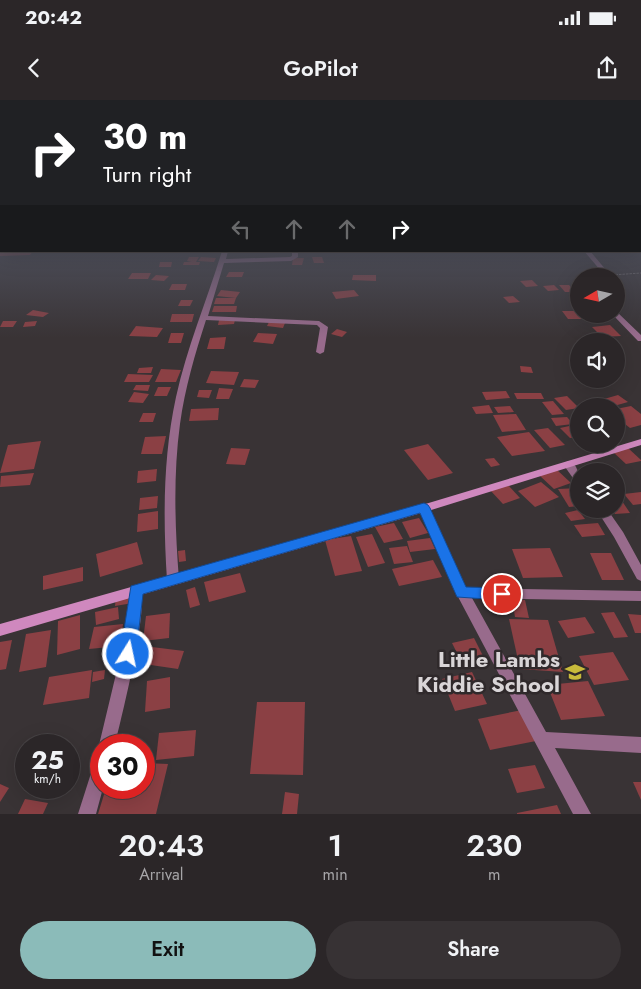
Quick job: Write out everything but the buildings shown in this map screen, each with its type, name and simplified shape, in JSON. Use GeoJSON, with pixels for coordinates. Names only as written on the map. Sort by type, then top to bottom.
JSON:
{"type":"FeatureCollection","features":[{"type":"Feature","properties":{"kind":"main road"},"geometry":{"type":"LineString","coordinates":[[0,630],[424,508],[641,442]]}},
{"type":"Feature","properties":{"kind":"street"},"geometry":{"type":"LineString","coordinates":[[173,580],[169,533],[170,464],[187,372],[219,271]]}},
{"type":"Feature","properties":{"kind":"street"},"geometry":{"type":"LineString","coordinates":[[205,318],[319,323],[324,327],[320,352]]}},
{"type":"Feature","properties":{"kind":"street"},"geometry":{"type":"LineString","coordinates":[[625,321],[641,338]]}},
{"type":"Feature","properties":{"kind":"street"},"geometry":{"type":"LineString","coordinates":[[424,508],[462,593],[582,814]]}},
{"type":"Feature","properties":{"kind":"street"},"geometry":{"type":"LineString","coordinates":[[607,518],[619,535],[641,576]]}},
{"type":"Feature","properties":{"kind":"street"},"geometry":{"type":"LineString","coordinates":[[110,734],[123,680],[131,636],[136,590]]}},
{"type":"Feature","properties":{"kind":"street"},"geometry":{"type":"LineString","coordinates":[[462,593],[641,596]]}},
{"type":"Feature","properties":{"kind":"street"},"geometry":{"type":"LineString","coordinates":[[543,740],[641,745]]}},
{"type":"Feature","properties":{"kind":"street"},"geometry":{"type":"LineString","coordinates":[[87,814],[91,799]]}},
{"type":"Feature","properties":{"kind":"path"},"geometry":{"type":"LineString","coordinates":[[625,274],[641,272]]}},
{"type":"Feature","properties":{"kind":"place","name":"Little Lambs Kiddie School"},"geometry":{"type":"Point","coordinates":[575,672]}},
{"type":"Feature","properties":{"kind":"route"},"geometry":{"type":"LineString","coordinates":[[128,654],[136,590],[424,508],[462,593],[502,594]]}}]}
